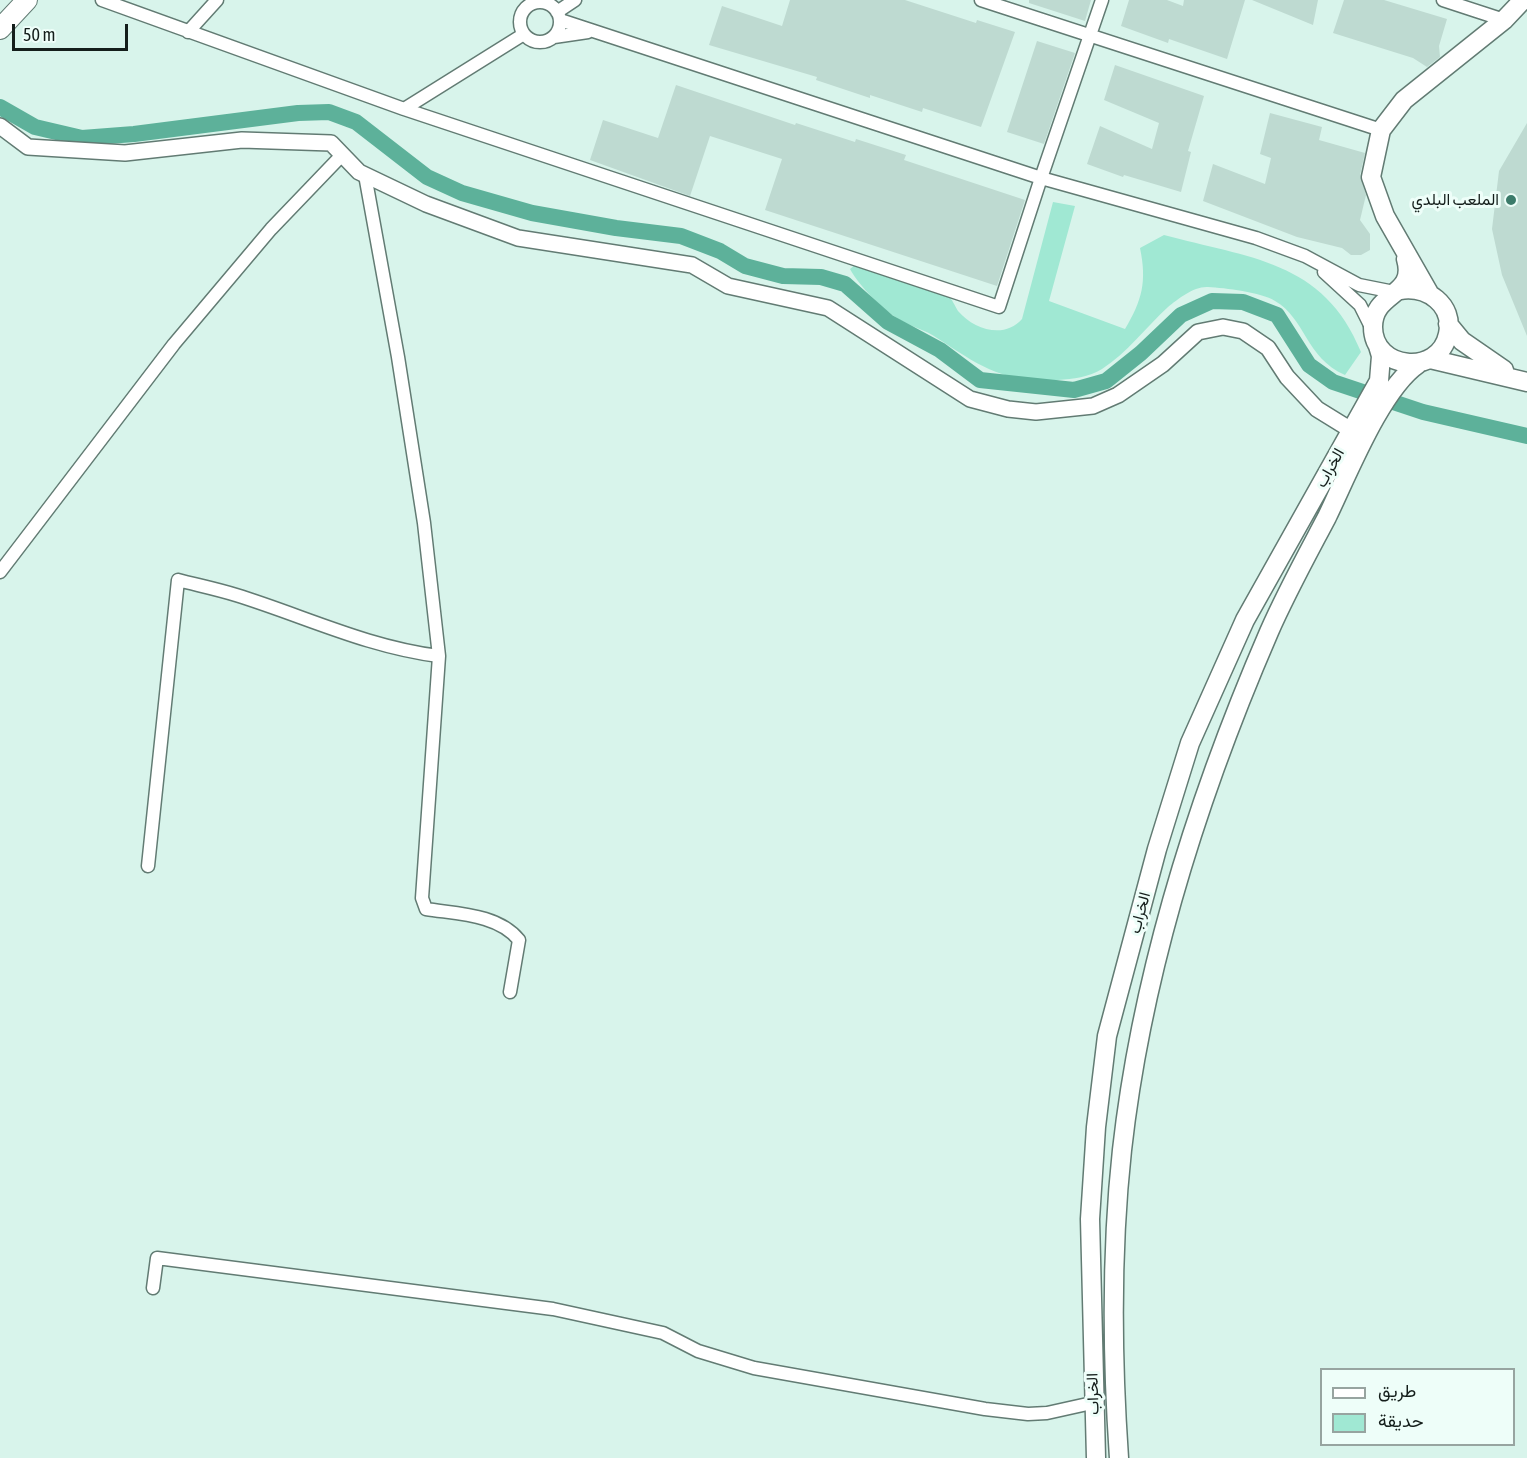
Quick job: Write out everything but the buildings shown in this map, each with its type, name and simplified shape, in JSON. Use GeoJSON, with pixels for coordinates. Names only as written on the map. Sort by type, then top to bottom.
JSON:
{"type":"FeatureCollection","features":[{"type":"Feature","properties":{"kind":"main road"},"geometry":{"type":"LineString","coordinates":[[0,29],[27,0]]}},
{"type":"Feature","properties":{"kind":"main road"},"geometry":{"type":"LineString","coordinates":[[1522,0],[1504,20],[1404,100],[1381,130],[1371,177],[1385,216],[1429,293],[1443,306],[1448,324],[1462,341],[1490,362],[1527,382]]}},
{"type":"Feature","properties":{"kind":"main road"},"geometry":{"type":"LineString","coordinates":[[1387,385],[1376,339],[1376,312],[1383,301],[1397,291],[1408,277],[1404,251]]}},
{"type":"Feature","properties":{"kind":"main road"},"geometry":{"type":"LineString","coordinates":[[1397,291],[1420,289],[1429,293]]}},
{"type":"Feature","properties":{"kind":"main road"},"geometry":{"type":"LineString","coordinates":[[1119,1458],[1114,1251],[1122,1150],[1137,1055],[1168,911],[1218,760],[1270,630],[1368,418],[1387,385],[1424,361],[1445,341],[1448,324]]}},
{"type":"Feature","properties":{"kind":"main road"},"geometry":{"type":"LineString","coordinates":[[1376,339],[1395,361],[1424,361],[1527,382]]}},
{"type":"Feature","properties":{"kind":"main road","name":"الخراب"},"geometry":{"type":"LineString","coordinates":[[1096,1458],[1092,1403],[1090,1219],[1096,1127],[1107,1036],[1157,849],[1190,743],[1245,620],[1351,430],[1368,418]]}},
{"type":"Feature","properties":{"kind":"street"},"geometry":{"type":"LineString","coordinates":[[102,0],[404,109],[999,307],[1102,0]]}},
{"type":"Feature","properties":{"kind":"street"},"geometry":{"type":"LineString","coordinates":[[188,32],[217,0]]}},
{"type":"Feature","properties":{"kind":"street"},"geometry":{"type":"LineString","coordinates":[[553,9],[575,0]]}},
{"type":"Feature","properties":{"kind":"street"},"geometry":{"type":"LineString","coordinates":[[981,0],[1381,130]]}},
{"type":"Feature","properties":{"kind":"street"},"geometry":{"type":"LineString","coordinates":[[1443,0],[1504,20]]}},
{"type":"Feature","properties":{"kind":"street"},"geometry":{"type":"LineString","coordinates":[[592,32],[554,37],[542,42],[535,41],[524,34],[520,22],[525,5],[536,3],[553,9],[592,32],[1041,178],[1256,238],[1305,256],[1359,285],[1397,291]]}},
{"type":"Feature","properties":{"kind":"street"},"geometry":{"type":"LineString","coordinates":[[553,9],[554,37]]}},
{"type":"Feature","properties":{"kind":"street"},"geometry":{"type":"LineString","coordinates":[[404,109],[524,34]]}},
{"type":"Feature","properties":{"kind":"street"},"geometry":{"type":"LineString","coordinates":[[0,126],[28,147],[125,153],[242,140],[331,143],[365,175],[426,204],[518,238],[692,265],[728,285],[828,308],[970,399],[1008,409],[1036,412],[1093,406],[1118,395],[1154,371],[1198,332],[1223,327],[1243,331],[1268,348],[1287,377],[1317,409],[1351,430]]}},
{"type":"Feature","properties":{"kind":"street"},"geometry":{"type":"LineString","coordinates":[[0,572],[174,344],[271,229],[342,155]]}},
{"type":"Feature","properties":{"kind":"street"},"geometry":{"type":"LineString","coordinates":[[365,175],[422,512],[439,656],[423,898],[426,909],[476,917],[509,927],[519,940],[510,992]]}},
{"type":"Feature","properties":{"kind":"street"},"geometry":{"type":"LineString","coordinates":[[1305,256],[1360,306],[1376,339]]}},
{"type":"Feature","properties":{"kind":"street"},"geometry":{"type":"LineString","coordinates":[[148,866],[178,580],[236,595],[353,638],[408,652],[439,656]]}},
{"type":"Feature","properties":{"kind":"street"},"geometry":{"type":"LineString","coordinates":[[153,1287],[157,1258],[268,1270],[596,1317],[663,1333],[698,1351],[754,1368],[986,1409],[1028,1414],[1047,1413],[1092,1403]]}},
{"type":"Feature","properties":{"kind":"green space"},"geometry":{"type":"Polygon","coordinates":[[[1053,202],[1075,206],[1049,301],[1125,329],[1136,309],[1142,290],[1143,271],[1140,248],[1164,235],[1253,258],[1305,281],[1326,298],[1345,322],[1361,352],[1345,375],[1322,358],[1293,318],[1275,301],[1243,291],[1203,287],[1187,294],[1168,307],[1120,355],[1097,372],[1064,380],[1022,379],[980,365],[933,335],[900,320],[872,297],[850,269],[855,265],[942,292],[948,295],[958,311],[972,323],[990,330],[1007,329],[1022,319],[1053,202]]]}},
{"type":"Feature","properties":{"kind":"waterway"},"geometry":{"type":"LineString","coordinates":[[0,107],[35,127],[82,138],[134,134],[298,113],[329,112],[356,122],[427,177],[462,193],[532,213],[616,228],[681,236],[720,251],[745,266],[783,276],[821,277],[845,284],[888,322],[940,350],[980,380],[1074,390],[1106,381],[1141,353],[1181,315],[1212,301],[1243,302],[1277,315],[1309,365],[1333,382],[1423,412],[1527,436]]}},
{"type":"Feature","properties":{"kind":"place","name":"الملعب البلدي"},"geometry":{"type":"Point","coordinates":[1511,200]}}]}
